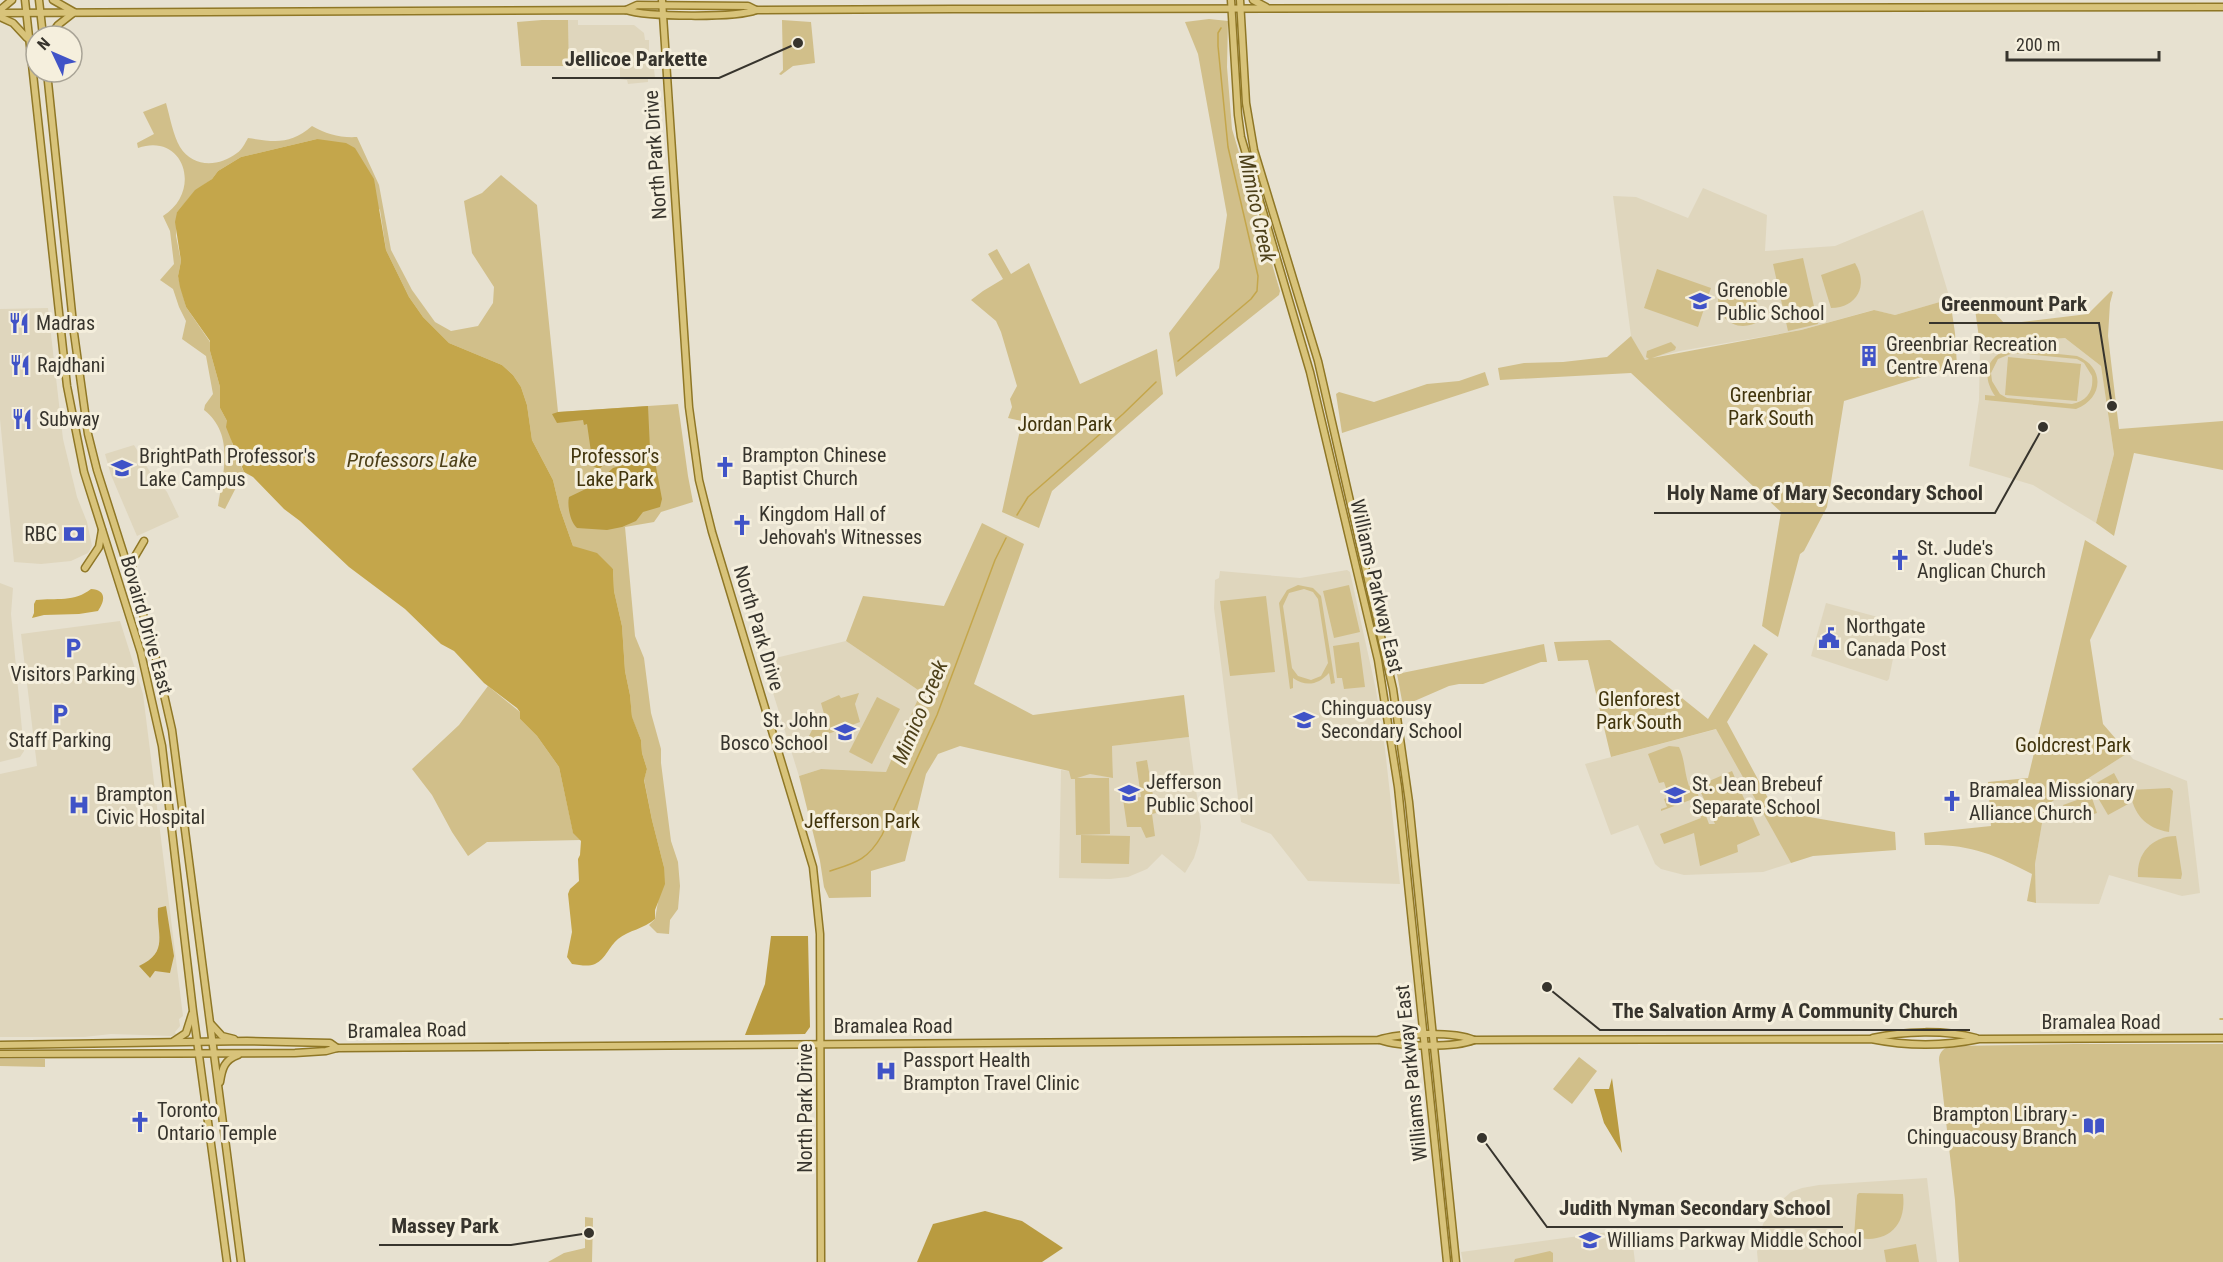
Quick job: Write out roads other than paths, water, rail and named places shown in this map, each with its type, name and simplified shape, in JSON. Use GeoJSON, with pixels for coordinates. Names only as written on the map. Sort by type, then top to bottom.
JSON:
{"type":"FeatureCollection","features":[{"type":"Feature","properties":{"kind":"main road"},"geometry":{"type":"LineString","coordinates":[[0,13],[12,0]]}},
{"type":"Feature","properties":{"kind":"main road","name":"Bovaird Drive East"},"geometry":{"type":"LineString","coordinates":[[25,0],[27,24]]}},
{"type":"Feature","properties":{"kind":"main road"},"geometry":{"type":"LineString","coordinates":[[39,0],[41,24]]}},
{"type":"Feature","properties":{"kind":"main road"},"geometry":{"type":"LineString","coordinates":[[53,0],[74,13]]}},
{"type":"Feature","properties":{"kind":"main road","name":"Williams Parkway East"},"geometry":{"type":"LineString","coordinates":[[1231,0],[1241,137],[1308,362],[1378,660],[1398,787],[1447,1262]]}},
{"type":"Feature","properties":{"kind":"main road","name":"Williams Parkway East"},"geometry":{"type":"LineString","coordinates":[[1240,0],[1246,103],[1252,142],[1317,361],[1393,689],[1409,802],[1456,1262]]}},
{"type":"Feature","properties":{"kind":"main road"},"geometry":{"type":"LineString","coordinates":[[1253,0],[1269,8]]}},
{"type":"Feature","properties":{"kind":"main road"},"geometry":{"type":"LineString","coordinates":[[626,10],[637,5],[662,3],[748,6],[756,10]]}},
{"type":"Feature","properties":{"kind":"main road","name":"North Park Drive"},"geometry":{"type":"LineString","coordinates":[[662,3],[680,291],[689,407],[699,480],[712,532],[813,867],[820,934],[821,1262]]}},
{"type":"Feature","properties":{"kind":"main road"},"geometry":{"type":"LineString","coordinates":[[0,13],[626,10],[636,14],[747,14],[756,10],[2223,7]]}},
{"type":"Feature","properties":{"kind":"main road"},"geometry":{"type":"LineString","coordinates":[[0,13],[24,35]]}},
{"type":"Feature","properties":{"kind":"main road"},"geometry":{"type":"LineString","coordinates":[[59,24],[74,13]]}},
{"type":"Feature","properties":{"kind":"main road","name":"Bovaird Drive East"},"geometry":{"type":"LineString","coordinates":[[34,84],[67,386],[84,472],[144,663],[162,746],[193,1011],[227,1262]]}},
{"type":"Feature","properties":{"kind":"main road","name":"Bovaird Drive East"},"geometry":{"type":"LineString","coordinates":[[48,84],[74,333],[88,434],[97,470],[153,646],[172,730],[241,1262]]}},
{"type":"Feature","properties":{"kind":"main road"},"geometry":{"type":"LineString","coordinates":[[85,568],[99,547],[102,530]]}},
{"type":"Feature","properties":{"kind":"main road"},"geometry":{"type":"LineString","coordinates":[[130,577],[134,558],[144,541]]}},
{"type":"Feature","properties":{"kind":"main road"},"geometry":{"type":"LineString","coordinates":[[171,1042],[178,1040],[186,1033],[193,1011]]}},
{"type":"Feature","properties":{"kind":"main road"},"geometry":{"type":"LineString","coordinates":[[209,1020],[222,1036],[247,1041]]}},
{"type":"Feature","properties":{"kind":"main road","name":"Bramalea Road"},"geometry":{"type":"LineString","coordinates":[[0,1054],[241,1053],[326,1051],[337,1048],[822,1042],[1378,1040],[1393,1035],[1463,1035],[1474,1040]]}},
{"type":"Feature","properties":{"kind":"main road","name":"Bramalea Road"},"geometry":{"type":"LineString","coordinates":[[1378,1040],[1393,1045],[1463,1045],[1474,1040],[1871,1039],[1892,1043],[1959,1043],[1979,1039],[2223,1038]]}},
{"type":"Feature","properties":{"kind":"main road","name":"Bramalea Road"},"geometry":{"type":"LineString","coordinates":[[0,1044],[247,1041],[330,1043],[337,1048]]}},
{"type":"Feature","properties":{"kind":"main road"},"geometry":{"type":"LineString","coordinates":[[219,1088],[224,1065],[232,1057],[241,1053]]}},
{"type":"Feature","properties":{"kind":"water","name":"Professors Lake"},"geometry":{"type":"Polygon","coordinates":[[[317,139],[346,143],[355,148],[374,179],[386,250],[409,297],[423,317],[449,343],[502,365],[513,375],[521,387],[527,405],[532,440],[553,480],[573,546],[597,553],[613,569],[614,591],[622,626],[625,671],[632,717],[641,740],[647,769],[644,780],[664,867],[665,884],[655,910],[655,919],[618,939],[599,962],[592,965],[572,964],[567,957],[572,932],[568,894],[579,881],[578,859],[581,841],[573,833],[559,767],[537,736],[520,719],[520,712],[517,708],[484,683],[454,651],[441,644],[405,609],[349,567],[284,509],[253,477],[244,472],[226,427],[227,421],[220,408],[220,387],[210,351],[210,341],[186,307],[178,276],[181,261],[175,222],[177,212],[195,190],[212,179],[218,171],[241,157],[317,139]]]}},
{"type":"Feature","properties":{"kind":"water"},"geometry":{"type":"Polygon","coordinates":[[[91,589],[100,591],[103,597],[98,611],[32,618],[36,600],[72,598],[91,589]]]}},
{"type":"Feature","properties":{"kind":"waterway","name":"Mimico Creek"},"geometry":{"type":"LineString","coordinates":[[1178,361],[1251,299],[1257,291],[1258,276],[1228,147],[1218,46],[1218,33],[1221,28]]}},
{"type":"Feature","properties":{"kind":"waterway","name":"Mimico Creek"},"geometry":{"type":"LineString","coordinates":[[1017,515],[1028,497],[1156,382]]}},
{"type":"Feature","properties":{"kind":"waterway","name":"Mimico Creek"},"geometry":{"type":"LineString","coordinates":[[830,871],[847,866],[866,855],[882,835],[937,715],[995,560],[1006,538]]}},
{"type":"Feature","properties":{"kind":"place","name":"Jellicoe Parkette"},"geometry":{"type":"Point","coordinates":[798,43]}},
{"type":"Feature","properties":{"kind":"place","name":"Grenoble Public School"},"geometry":{"type":"Point","coordinates":[1700,301]}},
{"type":"Feature","properties":{"kind":"place","name":"Madras"},"geometry":{"type":"Point","coordinates":[19,323]}},
{"type":"Feature","properties":{"kind":"place","name":"Greenbriar Recreation Centre Arena"},"geometry":{"type":"Point","coordinates":[1869,356]}},
{"type":"Feature","properties":{"kind":"place","name":"Rajdhani"},"geometry":{"type":"Point","coordinates":[20,365]}},
{"type":"Feature","properties":{"kind":"place","name":"Greenmount Park"},"geometry":{"type":"Point","coordinates":[2112,406]}},
{"type":"Feature","properties":{"kind":"place","name":"Subway"},"geometry":{"type":"Point","coordinates":[22,419]}},
{"type":"Feature","properties":{"kind":"place","name":"Holy Name of Mary Secondary School"},"geometry":{"type":"Point","coordinates":[2043,427]}},
{"type":"Feature","properties":{"kind":"place","name":"Brampton Chinese Baptist Church"},"geometry":{"type":"Point","coordinates":[725,467]}},
{"type":"Feature","properties":{"kind":"place","name":"BrightPath Professor's Lake Campus"},"geometry":{"type":"Point","coordinates":[122,468]}},
{"type":"Feature","properties":{"kind":"place","name":"Kingdom Hall of Jehovah's Witnesses"},"geometry":{"type":"Point","coordinates":[742,525]}},
{"type":"Feature","properties":{"kind":"place","name":"RBC"},"geometry":{"type":"Point","coordinates":[74,534]}},
{"type":"Feature","properties":{"kind":"place","name":"St. Jude's Anglican Church"},"geometry":{"type":"Point","coordinates":[1900,560]}},
{"type":"Feature","properties":{"kind":"place","name":"Northgate Canada Post"},"geometry":{"type":"Point","coordinates":[1829,638]}},
{"type":"Feature","properties":{"kind":"place","name":"Visitors Parking"},"geometry":{"type":"Point","coordinates":[73,648]}},
{"type":"Feature","properties":{"kind":"place","name":"Staff Parking"},"geometry":{"type":"Point","coordinates":[60,714]}},
{"type":"Feature","properties":{"kind":"place","name":"Chinguacousy Secondary School"},"geometry":{"type":"Point","coordinates":[1304,720]}},
{"type":"Feature","properties":{"kind":"place","name":"St. John Bosco School"},"geometry":{"type":"Point","coordinates":[845,732]}},
{"type":"Feature","properties":{"kind":"place","name":"Jefferson Public School"},"geometry":{"type":"Point","coordinates":[1129,793]}},
{"type":"Feature","properties":{"kind":"place","name":"St. Jean Brebeuf Separate School"},"geometry":{"type":"Point","coordinates":[1675,795]}},
{"type":"Feature","properties":{"kind":"place","name":"Bramalea Missionary Alliance Church"},"geometry":{"type":"Point","coordinates":[1952,801]}},
{"type":"Feature","properties":{"kind":"place","name":"Brampton Civic Hospital"},"geometry":{"type":"Point","coordinates":[79,805]}},
{"type":"Feature","properties":{"kind":"place","name":"The Salvation Army A Community Church"},"geometry":{"type":"Point","coordinates":[1547,987]}},
{"type":"Feature","properties":{"kind":"place","name":"Passport Health Brampton Travel Clinic"},"geometry":{"type":"Point","coordinates":[886,1071]}},
{"type":"Feature","properties":{"kind":"place","name":"Toronto Ontario Temple"},"geometry":{"type":"Point","coordinates":[140,1122]}},
{"type":"Feature","properties":{"kind":"place","name":"Brampton Library - Chinguacousy Branch"},"geometry":{"type":"Point","coordinates":[2094,1126]}},
{"type":"Feature","properties":{"kind":"place","name":"Judith Nyman Secondary School"},"geometry":{"type":"Point","coordinates":[1482,1138]}},
{"type":"Feature","properties":{"kind":"place","name":"Massey Park"},"geometry":{"type":"Point","coordinates":[589,1233]}},
{"type":"Feature","properties":{"kind":"place","name":"Williams Parkway Middle School"},"geometry":{"type":"Point","coordinates":[1590,1240]}},
{"type":"Feature","properties":{"kind":"park label","name":"Greenbriar Park South"},"geometry":{"type":"Point","coordinates":[1771,406]}},
{"type":"Feature","properties":{"kind":"park label","name":"Jordan Park"},"geometry":{"type":"Point","coordinates":[1065,424]}},
{"type":"Feature","properties":{"kind":"park label","name":"Professor's Lake Park"},"geometry":{"type":"Point","coordinates":[615,468]}},
{"type":"Feature","properties":{"kind":"park label","name":"Glenforest Park South"},"geometry":{"type":"Point","coordinates":[1639,710]}},
{"type":"Feature","properties":{"kind":"park label","name":"Goldcrest Park"},"geometry":{"type":"Point","coordinates":[2073,745]}},
{"type":"Feature","properties":{"kind":"park label","name":"Jefferson Park"},"geometry":{"type":"Point","coordinates":[862,821]}}]}
